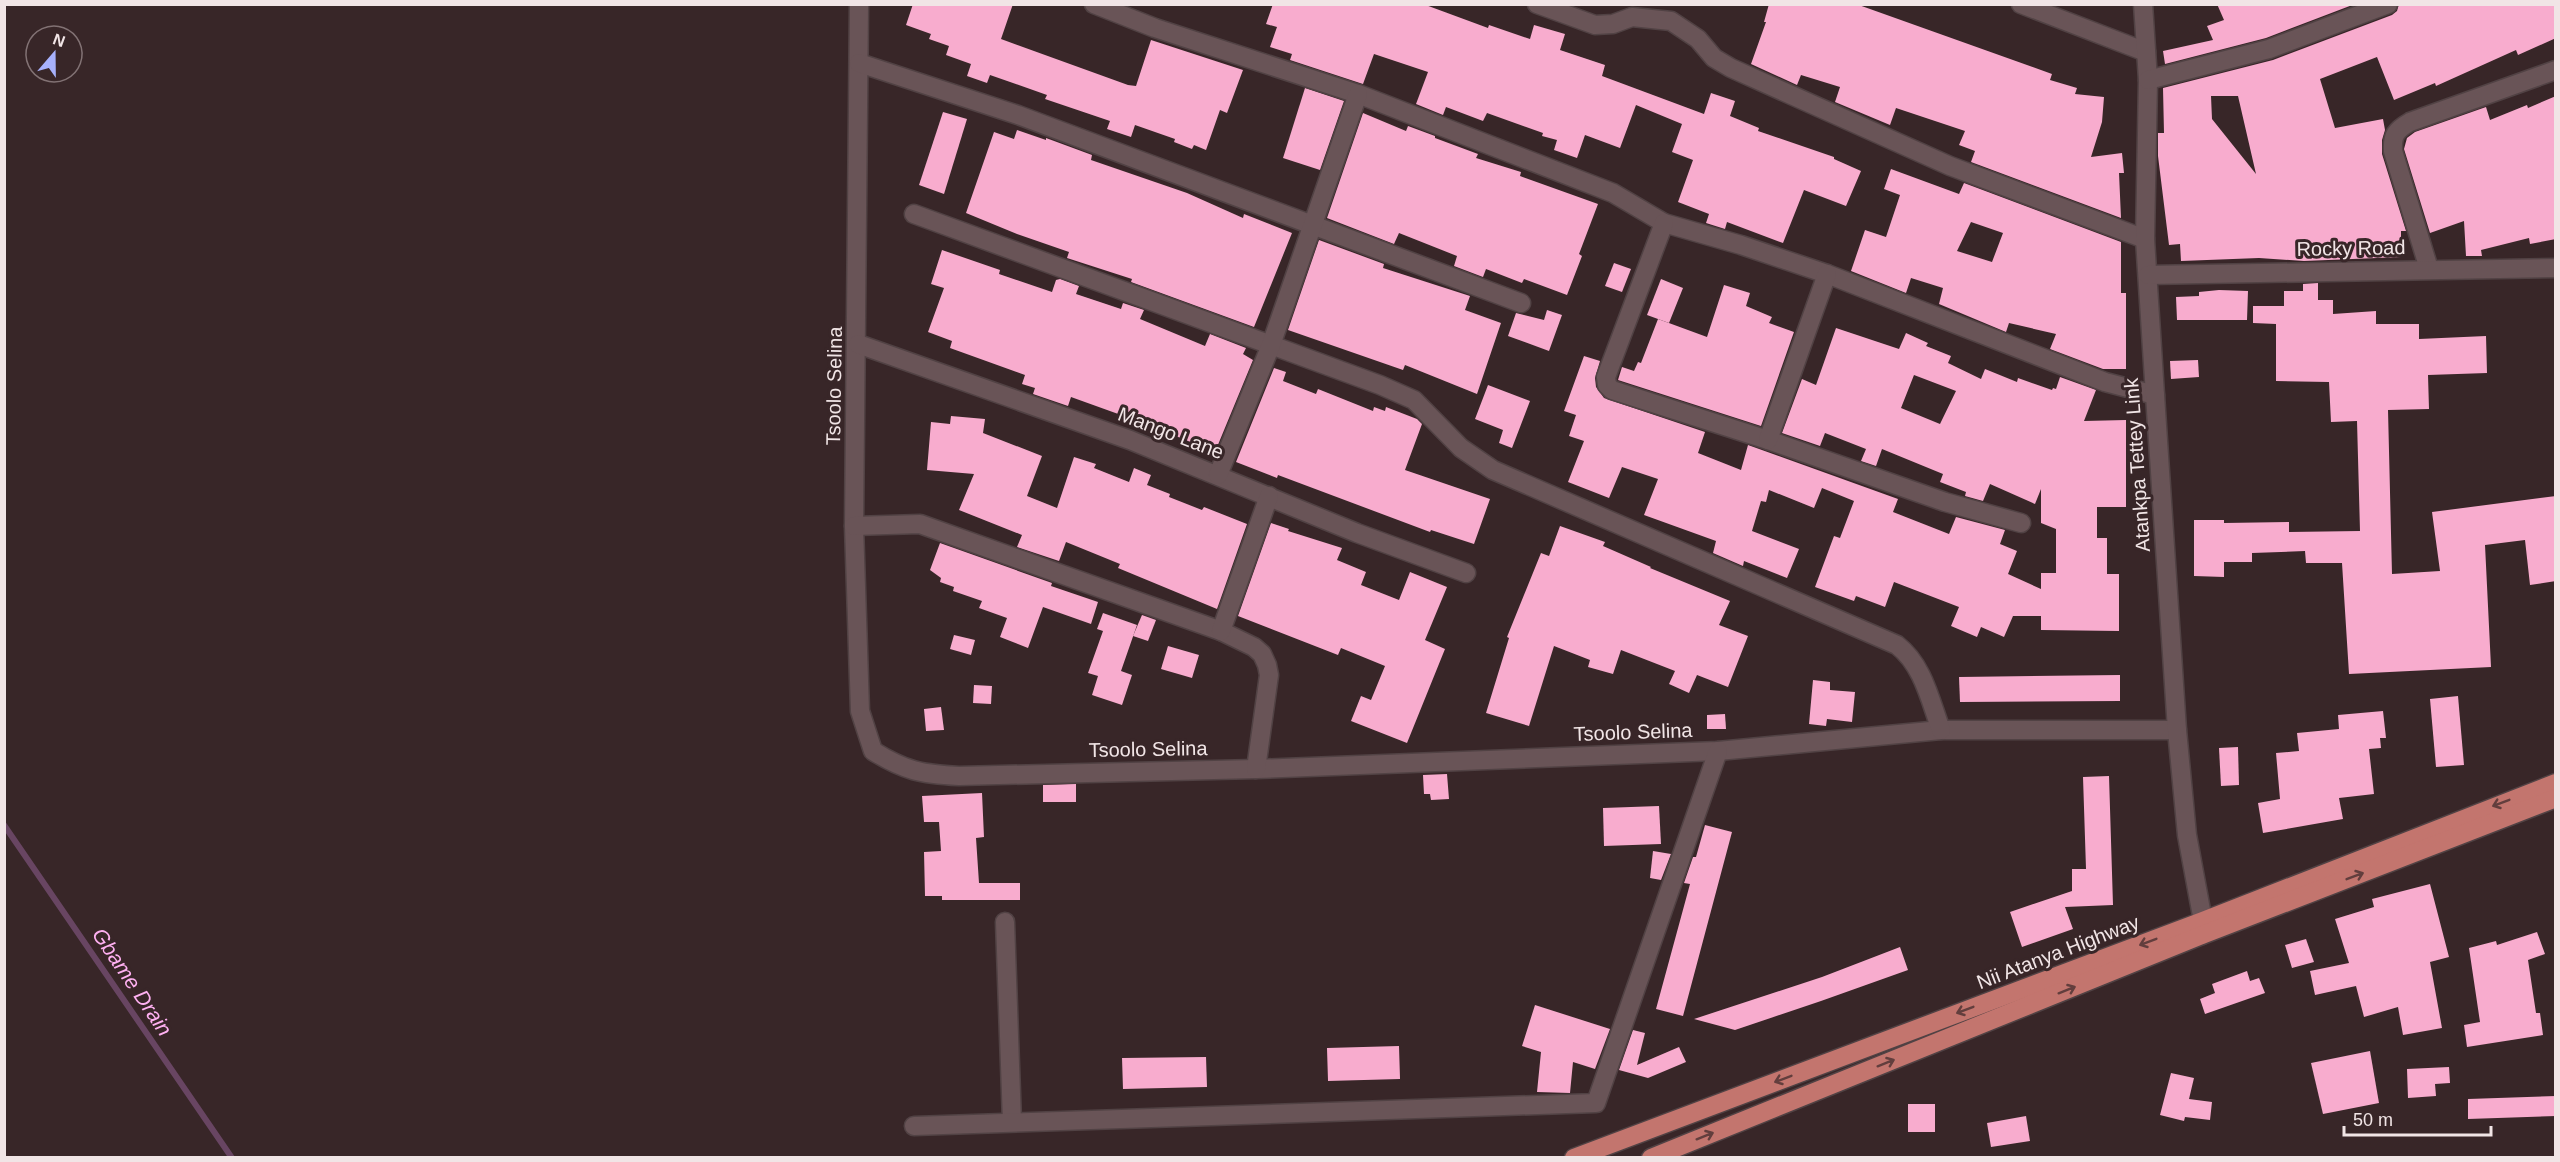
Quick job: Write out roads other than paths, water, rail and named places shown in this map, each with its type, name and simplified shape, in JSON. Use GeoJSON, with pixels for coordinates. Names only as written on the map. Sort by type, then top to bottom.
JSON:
{"type":"FeatureCollection","features":[{"type":"Feature","properties":{"kind":"main road","name":"Nii Atanya Highway"},"geometry":{"type":"LineString","coordinates":[[1574,1158],[2554,797]]}},
{"type":"Feature","properties":{"kind":"main road"},"geometry":{"type":"LineString","coordinates":[[1651,1158],[2203,928]]}},
{"type":"Feature","properties":{"kind":"street","name":"Tsoolo Selina"},"geometry":{"type":"LineString","coordinates":[[859,4],[858,344],[854,526],[860,711],[873,751],[882,756],[922,774],[950,775],[1256,769],[1718,751],[1941,730],[2177,730]]}},
{"type":"Feature","properties":{"kind":"street"},"geometry":{"type":"LineString","coordinates":[[1094,4],[1155,28],[1358,94],[1613,193],[1664,223],[1742,244],[1827,274],[2105,382],[2155,395]]}},
{"type":"Feature","properties":{"kind":"street"},"geometry":{"type":"LineString","coordinates":[[1537,4],[1595,25],[1613,24],[1632,17],[1674,13],[1714,57],[1731,68],[1950,166],[2145,239]]}},
{"type":"Feature","properties":{"kind":"street"},"geometry":{"type":"LineString","coordinates":[[2021,4],[2146,52]]}},
{"type":"Feature","properties":{"kind":"street","name":"Atankpa Tettey Link"},"geometry":{"type":"LineString","coordinates":[[2143,4],[2148,80],[2145,239],[2155,395],[2177,730],[2187,835],[2203,928]]}},
{"type":"Feature","properties":{"kind":"street"},"geometry":{"type":"LineString","coordinates":[[2148,80],[2269,49],[2388,4]]}},
{"type":"Feature","properties":{"kind":"street"},"geometry":{"type":"LineString","coordinates":[[859,63],[1018,115],[1521,303]]}},
{"type":"Feature","properties":{"kind":"street"},"geometry":{"type":"LineString","coordinates":[[2429,269],[2393,151],[2392,139],[2397,129],[2410,122],[2556,70]]}},
{"type":"Feature","properties":{"kind":"street"},"geometry":{"type":"LineString","coordinates":[[1218,476],[1271,345],[1358,94]]}},
{"type":"Feature","properties":{"kind":"street"},"geometry":{"type":"LineString","coordinates":[[914,214],[1380,385],[1414,400],[1461,448],[1493,470],[1897,645],[1910,655],[1922,676],[1941,730]]}},
{"type":"Feature","properties":{"kind":"street"},"geometry":{"type":"LineString","coordinates":[[1664,223],[1606,377],[1606,385],[1612,390],[1768,440],[1945,502],[2021,523]]}},
{"type":"Feature","properties":{"kind":"street","name":"Rocky Road"},"geometry":{"type":"LineString","coordinates":[[2148,275],[2556,268]]}},
{"type":"Feature","properties":{"kind":"street"},"geometry":{"type":"LineString","coordinates":[[1768,440],[1827,274]]}},
{"type":"Feature","properties":{"kind":"street","name":"Mango Lane"},"geometry":{"type":"LineString","coordinates":[[858,344],[1130,440],[1357,533],[1466,573]]}},
{"type":"Feature","properties":{"kind":"street"},"geometry":{"type":"LineString","coordinates":[[1221,631],[1269,496]]}},
{"type":"Feature","properties":{"kind":"street"},"geometry":{"type":"LineString","coordinates":[[854,526],[920,524],[1221,631],[1254,647],[1262,654],[1269,675],[1256,769]]}},
{"type":"Feature","properties":{"kind":"street"},"geometry":{"type":"LineString","coordinates":[[914,1126],[1596,1103],[1718,751]]}},
{"type":"Feature","properties":{"kind":"street"},"geometry":{"type":"LineString","coordinates":[[1005,922],[1012,1122]]}},
{"type":"Feature","properties":{"kind":"waterway","name":"Gbame Drain"},"geometry":{"type":"LineString","coordinates":[[4,825],[232,1158]]}}]}
